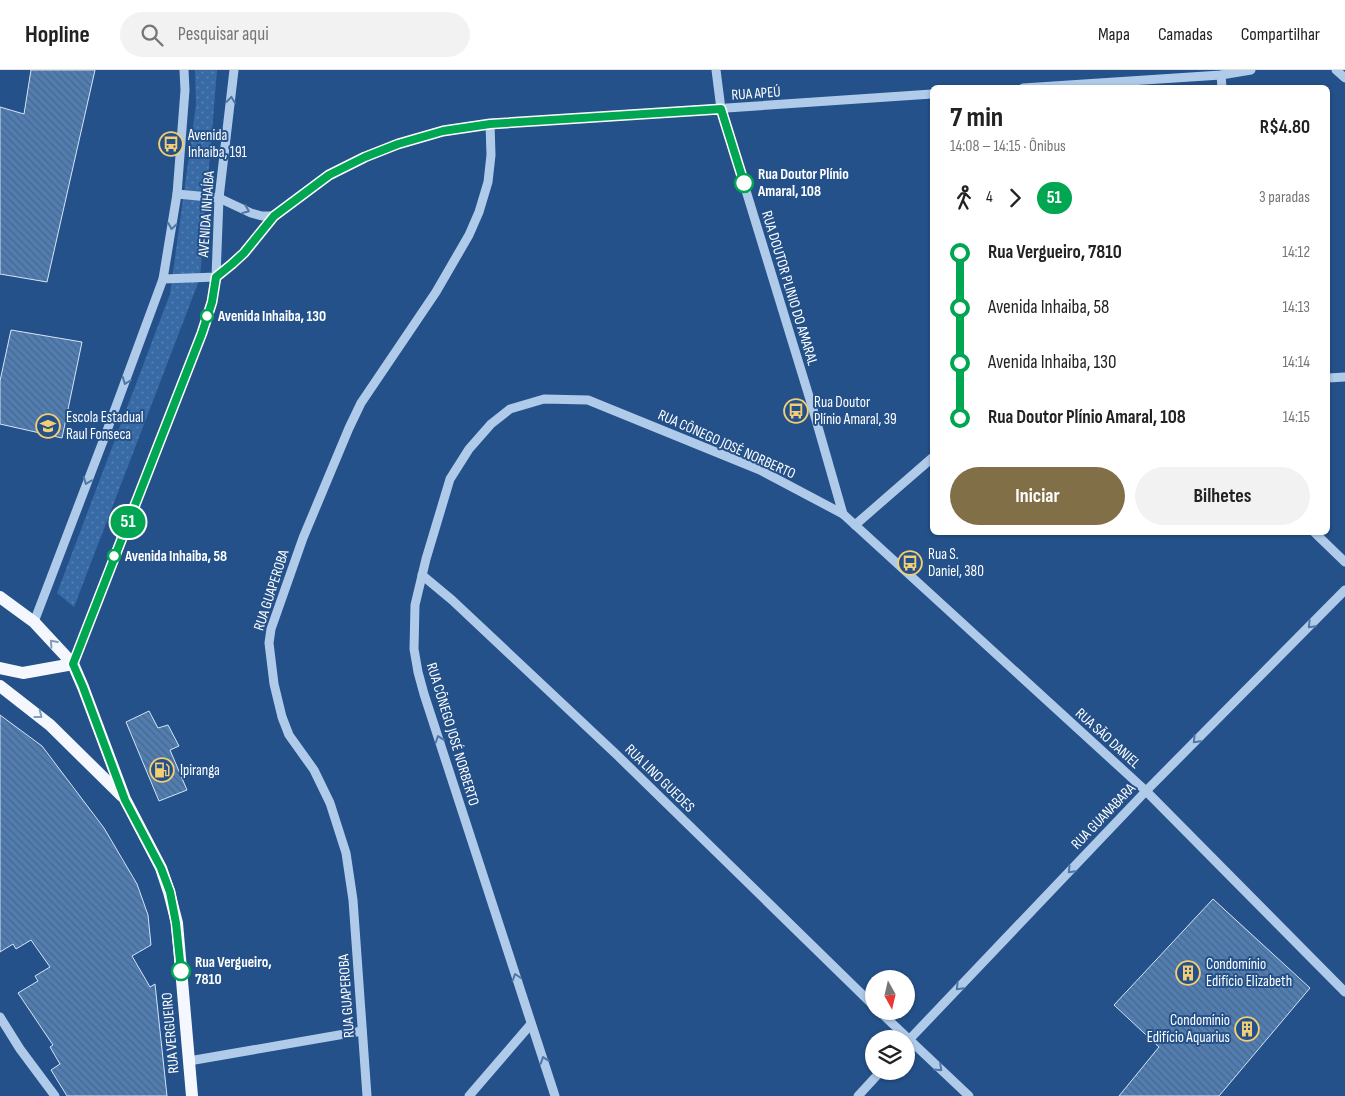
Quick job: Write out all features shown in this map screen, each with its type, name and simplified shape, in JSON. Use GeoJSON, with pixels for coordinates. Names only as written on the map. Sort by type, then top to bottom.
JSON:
{"type":"FeatureCollection","features":[{"type":"Feature","properties":{"kind":"main road","name":"RUA VERGUEIRO"},"geometry":{"type":"LineString","coordinates":[[0,597],[34,622],[73,664],[125,800],[161,868],[170,892],[176,923],[192,1096]]}},
{"type":"Feature","properties":{"kind":"main road"},"geometry":{"type":"LineString","coordinates":[[0,668],[22,673],[73,664]]}},
{"type":"Feature","properties":{"kind":"main road","name":"RUA VERGUEIRO"},"geometry":{"type":"LineString","coordinates":[[0,686],[50,725],[125,800]]}},
{"type":"Feature","properties":{"kind":"street","name":"AVENIDA INHAÍBA"},"geometry":{"type":"LineString","coordinates":[[34,622],[163,279],[177,194],[185,90],[184,70]]}},
{"type":"Feature","properties":{"kind":"street","name":"AVENIDA INHAÍBA"},"geometry":{"type":"LineString","coordinates":[[73,664],[202,333],[212,302],[216,277],[219,198],[234,70]]}},
{"type":"Feature","properties":{"kind":"street","name":"RUA DOUTOR PLINIO DO AMARAL"},"geometry":{"type":"LineString","coordinates":[[716,70],[721,109],[843,514]]}},
{"type":"Feature","properties":{"kind":"street"},"geometry":{"type":"LineString","coordinates":[[1069,85],[1221,75],[1251,70]]}},
{"type":"Feature","properties":{"kind":"street"},"geometry":{"type":"LineString","coordinates":[[1336,70],[1345,78]]}},
{"type":"Feature","properties":{"kind":"street"},"geometry":{"type":"LineString","coordinates":[[1221,75],[1222,85]]}},
{"type":"Feature","properties":{"kind":"street","name":"RUA APEÚ"},"geometry":{"type":"LineString","coordinates":[[216,277],[244,253],[274,216],[329,175],[365,157],[398,144],[443,131],[490,124],[930,94]]}},
{"type":"Feature","properties":{"kind":"street","name":"RUA GUAPEROBA"},"geometry":{"type":"LineString","coordinates":[[367,1096],[352,900],[346,853],[330,803],[314,770],[290,735],[282,717],[274,684],[269,643],[271,629],[303,538],[361,403],[436,292],[469,235],[488,182],[491,155],[490,124]]}},
{"type":"Feature","properties":{"kind":"street"},"geometry":{"type":"LineString","coordinates":[[177,194],[219,198],[262,216],[274,216]]}},
{"type":"Feature","properties":{"kind":"street"},"geometry":{"type":"LineString","coordinates":[[163,279],[216,277]]}},
{"type":"Feature","properties":{"kind":"street"},"geometry":{"type":"LineString","coordinates":[[1330,378],[1345,377]]}},
{"type":"Feature","properties":{"kind":"street","name":"RUA CÔNEGO JOSÉ NORBERTO"},"geometry":{"type":"LineString","coordinates":[[531,1024],[424,694],[414,649],[415,605],[422,574],[450,479],[469,449],[491,424],[510,409],[544,398],[588,400],[760,470],[843,514]]}},
{"type":"Feature","properties":{"kind":"street"},"geometry":{"type":"LineString","coordinates":[[855,525],[930,460]]}},
{"type":"Feature","properties":{"kind":"street","name":"RUA SÃO DANIEL"},"geometry":{"type":"LineString","coordinates":[[843,514],[1146,791],[1345,992]]}},
{"type":"Feature","properties":{"kind":"street"},"geometry":{"type":"LineString","coordinates":[[1317,535],[1345,562]]}},
{"type":"Feature","properties":{"kind":"street","name":"RUA LINO GUEDES"},"geometry":{"type":"LineString","coordinates":[[422,574],[617,755],[865,997]]}},
{"type":"Feature","properties":{"kind":"street","name":"RUA GUANABARA"},"geometry":{"type":"LineString","coordinates":[[915,1035],[1146,791],[1345,590]]}},
{"type":"Feature","properties":{"kind":"street"},"geometry":{"type":"LineString","coordinates":[[0,1017],[20,1049],[55,1096]]}},
{"type":"Feature","properties":{"kind":"street"},"geometry":{"type":"LineString","coordinates":[[887,1020],[897,1030]]}},
{"type":"Feature","properties":{"kind":"street"},"geometry":{"type":"LineString","coordinates":[[469,1096],[531,1024]]}},
{"type":"Feature","properties":{"kind":"street"},"geometry":{"type":"LineString","coordinates":[[531,1024],[555,1096]]}},
{"type":"Feature","properties":{"kind":"street"},"geometry":{"type":"LineString","coordinates":[[189,1061],[362,1031]]}},
{"type":"Feature","properties":{"kind":"street"},"geometry":{"type":"LineString","coordinates":[[915,1048],[968,1096]]}},
{"type":"Feature","properties":{"kind":"street"},"geometry":{"type":"LineString","coordinates":[[858,1096],[873,1080]]}},
{"type":"Feature","properties":{"kind":"shaded area"},"geometry":{"type":"Polygon","coordinates":[[[195,70],[217,70],[200,278],[74,607],[57,593],[170,294],[196,105],[195,70]]]}},
{"type":"Feature","properties":{"kind":"building"},"geometry":{"type":"Polygon","coordinates":[[[31,70],[95,70],[47,282],[0,274],[0,107],[24,114],[31,70]]]}},
{"type":"Feature","properties":{"kind":"building"},"geometry":{"type":"Polygon","coordinates":[[[11,330],[82,342],[62,438],[0,424],[0,381],[11,330]]]}},
{"type":"Feature","properties":{"kind":"building","name":"Ipiranga"},"geometry":{"type":"Polygon","coordinates":[[[149,711],[158,728],[168,725],[179,746],[170,750],[187,790],[159,801],[126,722],[149,711]]]}},
{"type":"Feature","properties":{"kind":"building"},"geometry":{"type":"Polygon","coordinates":[[[0,715],[42,746],[104,828],[137,884],[148,915],[151,945],[132,956],[150,987],[155,984],[167,1096],[67,1096],[51,1070],[60,1064],[50,1047],[53,1045],[18,993],[38,981],[35,976],[50,967],[31,940],[16,949],[13,944],[0,952],[0,715]]]}},
{"type":"Feature","properties":{"kind":"building"},"geometry":{"type":"Polygon","coordinates":[[[1213,899],[1310,988],[1219,1096],[1119,1096],[1159,1047],[1114,1005],[1213,899]]]}},
{"type":"Feature","properties":{"kind":"bus line","name":"51"},"geometry":{"type":"LineString","coordinates":[[181,971],[176,923],[170,892],[161,868],[125,800],[73,664],[202,333],[212,302],[216,277],[244,253],[274,216],[329,175],[365,157],[398,144],[443,131],[490,124],[721,109],[744,183]]}},
{"type":"Feature","properties":{"kind":"place","name":"Avenida Inhaiba, 191"},"geometry":{"type":"Point","coordinates":[171,144]}},
{"type":"Feature","properties":{"kind":"place","name":"Rua Doutor Plínio Amaral, 108"},"geometry":{"type":"Point","coordinates":[744,183]}},
{"type":"Feature","properties":{"kind":"place","name":"Avenida Inhaiba, 130"},"geometry":{"type":"Point","coordinates":[207,316]}},
{"type":"Feature","properties":{"kind":"place","name":"Rua Doutor Plínio Amaral, 39"},"geometry":{"type":"Point","coordinates":[796,411]}},
{"type":"Feature","properties":{"kind":"place","name":"Escola Estadual Raul Fonseca"},"geometry":{"type":"Point","coordinates":[48,426]}},
{"type":"Feature","properties":{"kind":"place","name":"Avenida Inhaiba, 58"},"geometry":{"type":"Point","coordinates":[114,556]}},
{"type":"Feature","properties":{"kind":"place","name":"Rua S. Daniel, 380"},"geometry":{"type":"Point","coordinates":[910,563]}},
{"type":"Feature","properties":{"kind":"place","name":"Ipiranga"},"geometry":{"type":"Point","coordinates":[162,770]}},
{"type":"Feature","properties":{"kind":"place","name":"Rua Vergueiro, 7810"},"geometry":{"type":"Point","coordinates":[181,971]}},
{"type":"Feature","properties":{"kind":"place","name":"Condomínio Edifício Elizabeth"},"geometry":{"type":"Point","coordinates":[1188,973]}},
{"type":"Feature","properties":{"kind":"place","name":"Condomínio Edifício Aquarius"},"geometry":{"type":"Point","coordinates":[1247,1029]}}]}
